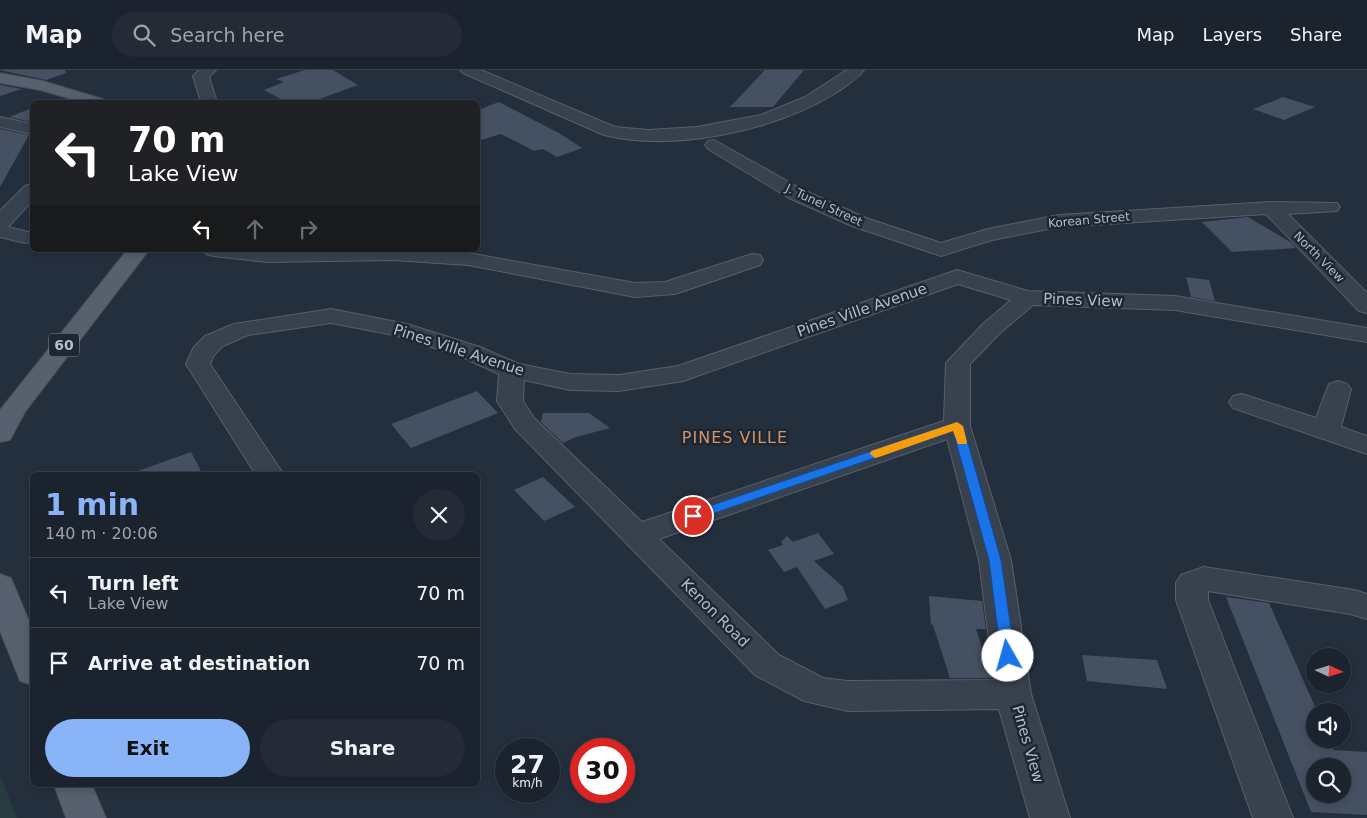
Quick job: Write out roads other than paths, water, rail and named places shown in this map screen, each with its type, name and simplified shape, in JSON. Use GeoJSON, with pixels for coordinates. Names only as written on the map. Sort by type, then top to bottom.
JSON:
{"type":"FeatureCollection","features":[{"type":"Feature","properties":{"kind":"main road"},"geometry":{"type":"LineString","coordinates":[[0,78],[42,86],[90,100]]}},
{"type":"Feature","properties":{"kind":"main road","name":"60"},"geometry":{"type":"LineString","coordinates":[[0,434],[13,410],[136,252]]}},
{"type":"Feature","properties":{"kind":"main road"},"geometry":{"type":"LineString","coordinates":[[0,586],[30,658]]}},
{"type":"Feature","properties":{"kind":"main road"},"geometry":{"type":"LineString","coordinates":[[74,787],[86,818]]}},
{"type":"Feature","properties":{"kind":"street"},"geometry":{"type":"LineString","coordinates":[[207,100],[201,76],[208,70]]}},
{"type":"Feature","properties":{"kind":"street"},"geometry":{"type":"LineString","coordinates":[[468,70],[622,136],[660,137],[784,113],[803,104],[856,70]]}},
{"type":"Feature","properties":{"kind":"street"},"geometry":{"type":"LineString","coordinates":[[0,122],[30,129]]}},
{"type":"Feature","properties":{"kind":"street","name":"J. Tunel Street"},"geometry":{"type":"LineString","coordinates":[[714,145],[796,194],[859,222],[941,250]]}},
{"type":"Feature","properties":{"kind":"street"},"geometry":{"type":"LineString","coordinates":[[0,223],[30,192]]}},
{"type":"Feature","properties":{"kind":"street","name":"Korean Street"},"geometry":{"type":"LineString","coordinates":[[941,250],[988,235],[1059,221],[1271,208],[1330,207]]}},
{"type":"Feature","properties":{"kind":"street","name":"North View"},"geometry":{"type":"LineString","coordinates":[[1271,208],[1367,306]]}},
{"type":"Feature","properties":{"kind":"street"},"geometry":{"type":"LineString","coordinates":[[0,231],[25,237]]}},
{"type":"Feature","properties":{"kind":"street"},"geometry":{"type":"LineString","coordinates":[[941,250],[957,277],[1027,298]]}},
{"type":"Feature","properties":{"kind":"street"},"geometry":{"type":"LineString","coordinates":[[231,252],[268,256],[393,254],[468,258],[635,290],[666,289],[752,260]]}},
{"type":"Feature","properties":{"kind":"street","name":"Pines Ville Avenue"},"geometry":{"type":"LineString","coordinates":[[268,472],[198,364],[203,352],[214,341],[260,325],[331,316],[400,329],[471,352],[512,370],[570,382],[619,383],[683,373],[957,277]]}},
{"type":"Feature","properties":{"kind":"street","name":"Pines View"},"geometry":{"type":"LineString","coordinates":[[1050,818],[1013,694],[995,560],[957,426],[958,363],[977,342],[1027,298],[1176,303],[1367,335]]}},
{"type":"Feature","properties":{"kind":"street","name":"Kenon Road"},"geometry":{"type":"LineString","coordinates":[[512,370],[510,401],[524,423],[767,665],[817,690],[848,696],[1013,694]]}},
{"type":"Feature","properties":{"kind":"street"},"geometry":{"type":"LineString","coordinates":[[1326,432],[1338,389]]}},
{"type":"Feature","properties":{"kind":"street"},"geometry":{"type":"LineString","coordinates":[[1242,402],[1367,445]]}},
{"type":"Feature","properties":{"kind":"street"},"geometry":{"type":"LineString","coordinates":[[637,535],[957,426]]}},
{"type":"Feature","properties":{"kind":"street"},"geometry":{"type":"LineString","coordinates":[[1273,818],[1192,600],[1192,583],[1204,579],[1363,612]]}},
{"type":"Feature","properties":{"kind":"district","name":"PINES VILLE"},"geometry":{"type":"Point","coordinates":[735,437]}}]}
